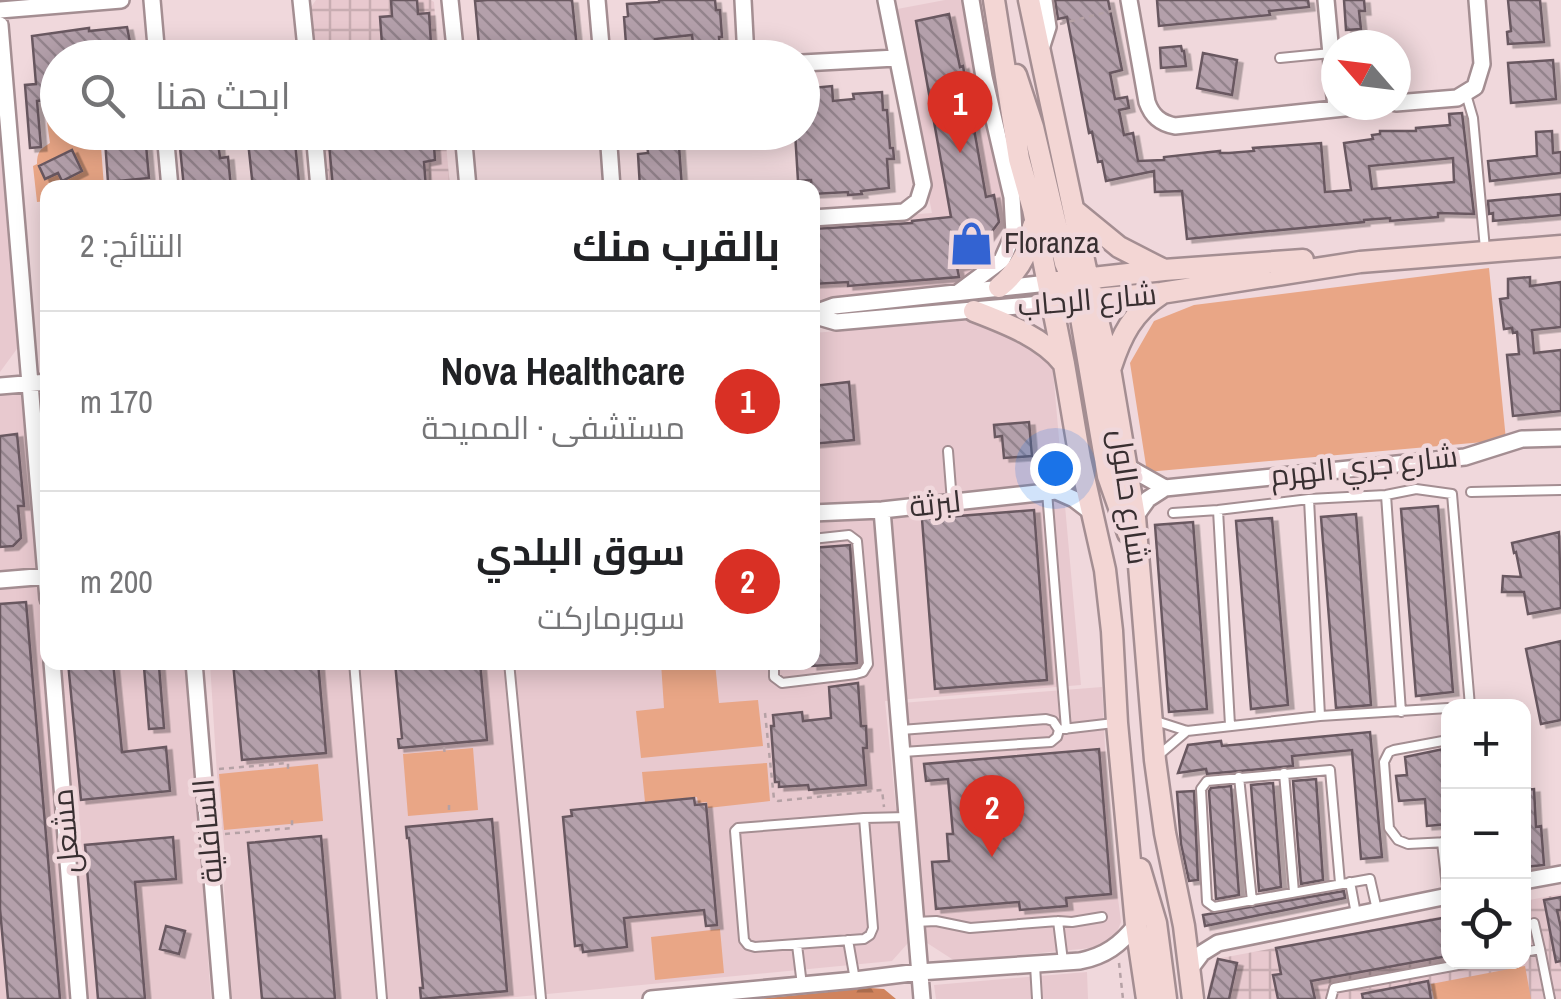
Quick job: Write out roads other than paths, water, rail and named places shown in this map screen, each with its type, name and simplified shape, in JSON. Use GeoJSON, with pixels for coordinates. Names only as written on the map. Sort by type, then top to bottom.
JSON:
{"type":"FeatureCollection","features":[{"type":"Feature","properties":{"kind":"main road","name":"شارع حالول"},"geometry":{"type":"LineString","coordinates":[[1028,0],[1075,212],[1083,290],[1110,368],[1135,516],[1155,760],[1193,999]]}},
{"type":"Feature","properties":{"kind":"main road"},"geometry":{"type":"LineString","coordinates":[[995,8],[1033,127],[1060,243],[1083,290],[1085,334],[1108,476],[1140,568]]}},
{"type":"Feature","properties":{"kind":"main road","name":"شارع حالول"},"geometry":{"type":"LineString","coordinates":[[995,8],[1018,158],[1034,209],[1080,459],[1105,570],[1136,926],[1147,999]]}},
{"type":"Feature","properties":{"kind":"main road"},"geometry":{"type":"LineString","coordinates":[[1000,142],[1018,158]]}},
{"type":"Feature","properties":{"kind":"main road"},"geometry":{"type":"LineString","coordinates":[[999,287],[1015,271],[1028,248],[1034,209]]}},
{"type":"Feature","properties":{"kind":"main road"},"geometry":{"type":"LineString","coordinates":[[1075,212],[1119,247],[1164,270]]}},
{"type":"Feature","properties":{"kind":"main road","name":"شارع الرحاب"},"geometry":{"type":"LineString","coordinates":[[1050,292],[1161,294],[1360,262],[1561,246]]}},
{"type":"Feature","properties":{"kind":"main road","name":"شارع الرحاب"},"geometry":{"type":"LineString","coordinates":[[1083,290],[1164,270],[1328,259],[1360,262]]}},
{"type":"Feature","properties":{"kind":"main road"},"geometry":{"type":"LineString","coordinates":[[1110,368],[1130,322],[1161,294]]}},
{"type":"Feature","properties":{"kind":"main road"},"geometry":{"type":"LineString","coordinates":[[974,310],[1037,341],[1064,364]]}},
{"type":"Feature","properties":{"kind":"main road"},"geometry":{"type":"LineString","coordinates":[[1128,824],[1156,923],[1166,999]]}},
{"type":"Feature","properties":{"kind":"street"},"geometry":{"type":"LineString","coordinates":[[0,10],[122,0]]}},
{"type":"Feature","properties":{"kind":"street"},"geometry":{"type":"LineString","coordinates":[[152,0],[155,40]]}},
{"type":"Feature","properties":{"kind":"street"},"geometry":{"type":"LineString","coordinates":[[302,0],[305,40]]}},
{"type":"Feature","properties":{"kind":"street"},"geometry":{"type":"LineString","coordinates":[[450,0],[454,40]]}},
{"type":"Feature","properties":{"kind":"street"},"geometry":{"type":"LineString","coordinates":[[597,0],[600,40]]}},
{"type":"Feature","properties":{"kind":"street"},"geometry":{"type":"LineString","coordinates":[[742,0],[745,40]]}},
{"type":"Feature","properties":{"kind":"street"},"geometry":{"type":"LineString","coordinates":[[820,217],[904,212],[918,202],[923,185],[886,0]]}},
{"type":"Feature","properties":{"kind":"street"},"geometry":{"type":"LineString","coordinates":[[960,292],[1002,260],[1014,233],[1012,197],[971,0]]}},
{"type":"Feature","properties":{"kind":"street"},"geometry":{"type":"LineString","coordinates":[[1040,52],[1048,27],[1044,0]]}},
{"type":"Feature","properties":{"kind":"street"},"geometry":{"type":"LineString","coordinates":[[1326,0],[1329,30]]}},
{"type":"Feature","properties":{"kind":"street"},"geometry":{"type":"LineString","coordinates":[[1411,102],[1457,98],[1475,87],[1482,64],[1476,0]]}},
{"type":"Feature","properties":{"kind":"street"},"geometry":{"type":"LineString","coordinates":[[1130,3],[1147,102],[1150,112],[1166,124],[1321,110]]}},
{"type":"Feature","properties":{"kind":"street"},"geometry":{"type":"LineString","coordinates":[[0,24],[39,382],[0,386]]}},
{"type":"Feature","properties":{"kind":"street"},"geometry":{"type":"LineString","coordinates":[[820,62],[896,58]]}},
{"type":"Feature","properties":{"kind":"street"},"geometry":{"type":"LineString","coordinates":[[167,150],[169,180]]}},
{"type":"Feature","properties":{"kind":"street"},"geometry":{"type":"LineString","coordinates":[[316,150],[318,180]]}},
{"type":"Feature","properties":{"kind":"street"},"geometry":{"type":"LineString","coordinates":[[465,150],[467,180]]}},
{"type":"Feature","properties":{"kind":"street"},"geometry":{"type":"LineString","coordinates":[[609,150],[611,180]]}},
{"type":"Feature","properties":{"kind":"street","name":"شارع الرحاب"},"geometry":{"type":"LineString","coordinates":[[820,312],[834,306],[999,287],[1050,292]]}},
{"type":"Feature","properties":{"kind":"street","name":"شارع الرحاب"},"geometry":{"type":"LineString","coordinates":[[820,317],[836,322],[974,310],[1050,292]]}},
{"type":"Feature","properties":{"kind":"street","name":"شارع جري الهرم"},"geometry":{"type":"LineString","coordinates":[[1165,488],[1466,456],[1522,440],[1561,438]]}},
{"type":"Feature","properties":{"kind":"street"},"geometry":{"type":"LineString","coordinates":[[1052,492],[1066,484],[1080,459]]}},
{"type":"Feature","properties":{"kind":"street"},"geometry":{"type":"LineString","coordinates":[[1126,466],[1165,488],[1135,516]]}},
{"type":"Feature","properties":{"kind":"street"},"geometry":{"type":"LineString","coordinates":[[1052,492],[1081,503],[1091,512]]}},
{"type":"Feature","properties":{"kind":"street","name":"لبرثة"},"geometry":{"type":"LineString","coordinates":[[820,513],[1052,492]]}},
{"type":"Feature","properties":{"kind":"street"},"geometry":{"type":"LineString","coordinates":[[882,510],[922,999]]}},
{"type":"Feature","properties":{"kind":"street"},"geometry":{"type":"LineString","coordinates":[[0,580],[40,577]]}},
{"type":"Feature","properties":{"kind":"street","name":"مشعل"},"geometry":{"type":"LineString","coordinates":[[53,670],[80,999]]}},
{"type":"Feature","properties":{"kind":"street","name":"السافلية"},"geometry":{"type":"LineString","coordinates":[[195,670],[222,999]]}},
{"type":"Feature","properties":{"kind":"street"},"geometry":{"type":"LineString","coordinates":[[1530,879],[1561,874]]}},
{"type":"Feature","properties":{"kind":"street"},"geometry":{"type":"LineString","coordinates":[[1190,969],[1202,953],[1218,943],[1441,897]]}},
{"type":"Feature","properties":{"kind":"street"},"geometry":{"type":"LineString","coordinates":[[651,999],[1093,958],[1117,946],[1136,926]]}},
{"type":"Feature","properties":{"kind":"street"},"geometry":{"type":"LineString","coordinates":[[1184,926],[1218,943]]}},
{"type":"Feature","properties":{"kind":"lane"},"geometry":{"type":"LineString","coordinates":[[1280,58],[1321,54]]}},
{"type":"Feature","properties":{"kind":"lane"},"geometry":{"type":"LineString","coordinates":[[1466,94],[1474,118],[1486,254]]}},
{"type":"Feature","properties":{"kind":"lane"},"geometry":{"type":"LineString","coordinates":[[948,451],[952,502]]}},
{"type":"Feature","properties":{"kind":"lane"},"geometry":{"type":"LineString","coordinates":[[1415,461],[1416,490]]}},
{"type":"Feature","properties":{"kind":"lane"},"geometry":{"type":"LineString","coordinates":[[1172,512],[1416,490],[1452,494],[1469,699]]}},
{"type":"Feature","properties":{"kind":"lane"},"geometry":{"type":"LineString","coordinates":[[1471,492],[1561,490]]}},
{"type":"Feature","properties":{"kind":"lane"},"geometry":{"type":"LineString","coordinates":[[903,752],[1051,742],[1062,730],[1052,492]]}},
{"type":"Feature","properties":{"kind":"lane"},"geometry":{"type":"LineString","coordinates":[[1386,494],[1402,712]]}},
{"type":"Feature","properties":{"kind":"lane"},"geometry":{"type":"LineString","coordinates":[[1309,499],[1320,716]]}},
{"type":"Feature","properties":{"kind":"lane"},"geometry":{"type":"LineString","coordinates":[[1218,510],[1230,725]]}},
{"type":"Feature","properties":{"kind":"lane"},"geometry":{"type":"LineString","coordinates":[[774,670],[774,677],[782,684],[856,674],[868,664],[857,541],[849,535],[820,538]]}},
{"type":"Feature","properties":{"kind":"lane"},"geometry":{"type":"LineString","coordinates":[[355,670],[382,999]]}},
{"type":"Feature","properties":{"kind":"lane"},"geometry":{"type":"LineString","coordinates":[[510,670],[541,999]]}},
{"type":"Feature","properties":{"kind":"lane"},"geometry":{"type":"LineString","coordinates":[[1151,719],[1187,731],[1320,716],[1441,709]]}},
{"type":"Feature","properties":{"kind":"lane"},"geometry":{"type":"LineString","coordinates":[[901,730],[1046,719],[1062,730]]}},
{"type":"Feature","properties":{"kind":"lane"},"geometry":{"type":"LineString","coordinates":[[1062,730],[1117,723]]}},
{"type":"Feature","properties":{"kind":"lane"},"geometry":{"type":"LineString","coordinates":[[1155,760],[1187,731]]}},
{"type":"Feature","properties":{"kind":"lane"},"geometry":{"type":"LineString","coordinates":[[1441,741],[1394,750],[1384,762],[1389,828],[1398,840],[1408,844],[1441,842]]}},
{"type":"Feature","properties":{"kind":"lane"},"geometry":{"type":"LineString","coordinates":[[1356,914],[1345,882],[1330,770],[1207,780],[1201,789],[1208,902],[1214,907],[1345,882],[1370,879],[1377,910]]}},
{"type":"Feature","properties":{"kind":"lane"},"geometry":{"type":"LineString","coordinates":[[1284,773],[1294,892]]}},
{"type":"Feature","properties":{"kind":"lane"},"geometry":{"type":"LineString","coordinates":[[1240,776],[1252,901]]}},
{"type":"Feature","properties":{"kind":"lane"},"geometry":{"type":"LineString","coordinates":[[864,818],[873,928],[870,935],[864,939],[748,946],[744,940],[735,831],[738,828],[864,818],[908,817]]}},
{"type":"Feature","properties":{"kind":"lane"},"geometry":{"type":"LineString","coordinates":[[915,922],[970,928],[1102,917]]}},
{"type":"Feature","properties":{"kind":"lane"},"geometry":{"type":"LineString","coordinates":[[1058,921],[1063,962]]}},
{"type":"Feature","properties":{"kind":"lane"},"geometry":{"type":"LineString","coordinates":[[1534,923],[1550,999]]}},
{"type":"Feature","properties":{"kind":"lane"},"geometry":{"type":"LineString","coordinates":[[848,940],[855,980]]}},
{"type":"Feature","properties":{"kind":"lane"},"geometry":{"type":"LineString","coordinates":[[798,944],[802,985]]}},
{"type":"Feature","properties":{"kind":"lane"},"geometry":{"type":"LineString","coordinates":[[1531,951],[1540,949]]}},
{"type":"Feature","properties":{"kind":"lane"},"geometry":{"type":"LineString","coordinates":[[1035,965],[1037,999]]}},
{"type":"Feature","properties":{"kind":"lane"},"geometry":{"type":"LineString","coordinates":[[1331,999],[1334,988],[1441,968]]}},
{"type":"Feature","properties":{"kind":"place","name":"Nova Healthcare"},"geometry":{"type":"Point","coordinates":[960,153]}},
{"type":"Feature","properties":{"kind":"place","name":"Floranza"},"geometry":{"type":"Point","coordinates":[971,243]}},
{"type":"Feature","properties":{"kind":"place","name":"سوق البلدي"},"geometry":{"type":"Point","coordinates":[992,857]}}]}
